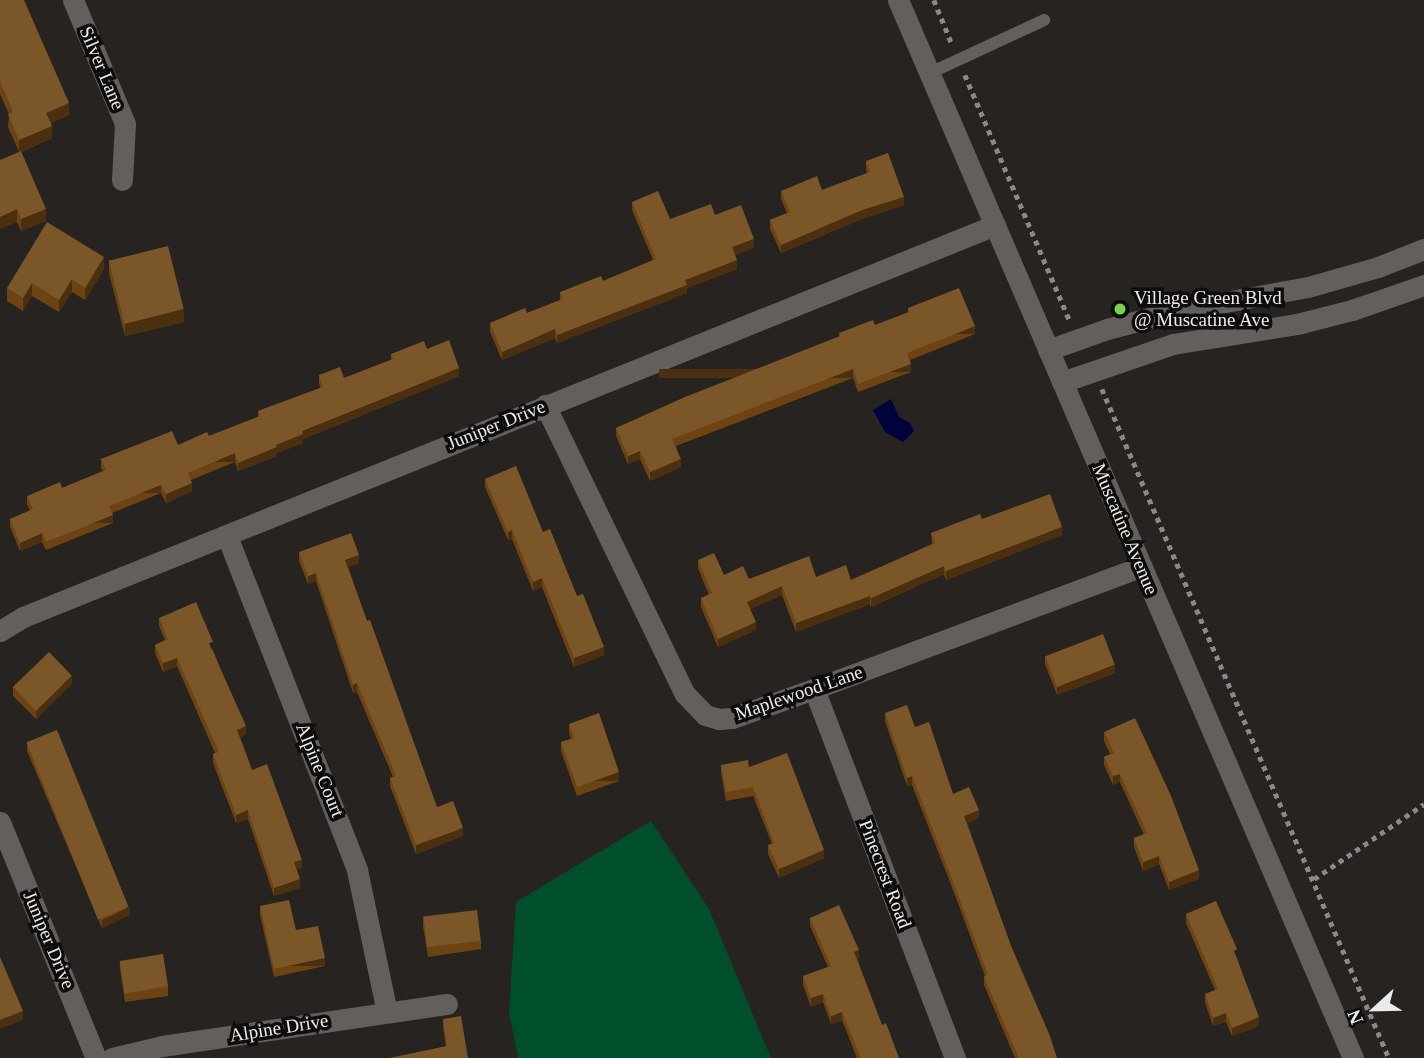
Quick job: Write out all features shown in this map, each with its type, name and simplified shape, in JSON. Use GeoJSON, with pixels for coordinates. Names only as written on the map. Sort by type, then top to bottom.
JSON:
{"type":"FeatureCollection","features":[{"type":"Feature","properties":{"kind":"street","name":"Silver Lane"},"geometry":{"type":"LineString","coordinates":[[73,0],[125,124],[121,180]]}},
{"type":"Feature","properties":{"kind":"street","name":"Muscatine Avenue"},"geometry":{"type":"LineString","coordinates":[[898,0],[1353,1058]]}},
{"type":"Feature","properties":{"kind":"street","name":"Juniper Drive"},"geometry":{"type":"LineString","coordinates":[[0,631],[23,617],[995,225]]}},
{"type":"Feature","properties":{"kind":"street"},"geometry":{"type":"LineString","coordinates":[[1048,350],[1175,311],[1308,287],[1378,267],[1424,249]]}},
{"type":"Feature","properties":{"kind":"street"},"geometry":{"type":"LineString","coordinates":[[1062,382],[1173,344],[1297,324],[1352,310],[1424,285]]}},
{"type":"Feature","properties":{"kind":"street","name":"Maplewood Lane"},"geometry":{"type":"LineString","coordinates":[[545,405],[676,678],[694,706],[705,715],[719,719],[732,718],[814,689],[1141,567]]}},
{"type":"Feature","properties":{"kind":"street","name":"Alpine Court"},"geometry":{"type":"LineString","coordinates":[[227,536],[353,859],[387,1012]]}},
{"type":"Feature","properties":{"kind":"street","name":"Pinecrest Road"},"geometry":{"type":"LineString","coordinates":[[814,689],[955,1058]]}},
{"type":"Feature","properties":{"kind":"street","name":"Juniper Drive"},"geometry":{"type":"LineString","coordinates":[[0,822],[96,1058]]}},
{"type":"Feature","properties":{"kind":"street","name":"Alpine Drive"},"geometry":{"type":"LineString","coordinates":[[112,1058],[162,1046],[447,1004]]}},
{"type":"Feature","properties":{"kind":"lane"},"geometry":{"type":"LineString","coordinates":[[930,74],[1044,20]]}},
{"type":"Feature","properties":{"kind":"path"},"geometry":{"type":"LineString","coordinates":[[934,0],[1078,339]]}},
{"type":"Feature","properties":{"kind":"path"},"geometry":{"type":"LineString","coordinates":[[1093,370],[1389,1058]]}},
{"type":"Feature","properties":{"kind":"path"},"geometry":{"type":"LineString","coordinates":[[1314,879],[1424,804]]}},
{"type":"Feature","properties":{"kind":"green space"},"geometry":{"type":"Polygon","coordinates":[[[651,821],[709,909],[771,1058],[518,1058],[509,1013],[516,902],[651,821]]]}},
{"type":"Feature","properties":{"kind":"shaded area"},"geometry":{"type":"Polygon","coordinates":[[[891,399],[899,417],[910,423],[914,431],[903,442],[885,432],[873,410],[891,399]]]}},
{"type":"Feature","properties":{"kind":"building"},"geometry":{"type":"Polygon","coordinates":[[[0,0],[24,0],[69,103],[46,113],[52,126],[19,140],[8,114],[13,112],[0,81],[0,0]]]}},
{"type":"Feature","properties":{"kind":"building"},"geometry":{"type":"Polygon","coordinates":[[[21,151],[46,209],[21,219],[17,209],[0,217],[0,160],[21,151]]]}},
{"type":"Feature","properties":{"kind":"building"},"geometry":{"type":"Polygon","coordinates":[[[888,153],[904,197],[862,210],[781,245],[770,220],[790,212],[781,191],[817,176],[822,190],[870,172],[866,161],[888,153]]]}},
{"type":"Feature","properties":{"kind":"building"},"geometry":{"type":"Polygon","coordinates":[[[658,191],[670,219],[711,204],[715,215],[741,205],[754,239],[732,247],[737,260],[685,280],[687,285],[557,335],[555,329],[502,352],[490,323],[525,308],[527,313],[563,299],[560,292],[601,276],[603,281],[656,259],[632,202],[658,191]]]}},
{"type":"Feature","properties":{"kind":"building"},"geometry":{"type":"Polygon","coordinates":[[[47,222],[104,257],[85,288],[72,279],[59,300],[32,283],[23,298],[7,288],[47,222]]]}},
{"type":"Feature","properties":{"kind":"building"},"geometry":{"type":"Polygon","coordinates":[[[168,246],[184,309],[125,324],[109,261],[168,246]]]}},
{"type":"Feature","properties":{"kind":"building"},"geometry":{"type":"Polygon","coordinates":[[[959,288],[975,326],[907,353],[911,364],[858,384],[853,369],[672,439],[681,459],[650,472],[640,451],[628,456],[616,428],[685,397],[840,336],[839,333],[873,320],[875,325],[909,312],[908,308],[959,288]]]}},
{"type":"Feature","properties":{"kind":"building"},"geometry":{"type":"Polygon","coordinates":[[[449,340],[459,368],[302,431],[303,434],[276,445],[277,447],[238,463],[235,453],[188,473],[192,483],[166,494],[161,485],[109,506],[113,515],[46,542],[42,533],[20,543],[10,519],[33,509],[27,496],[60,482],[62,488],[106,470],[101,459],[172,431],[178,445],[207,432],[209,436],[260,416],[258,411],[323,387],[319,375],[340,367],[344,378],[393,359],[391,354],[424,341],[427,349],[449,340]]]}},
{"type":"Feature","properties":{"kind":"building"},"geometry":{"type":"Polygon","coordinates":[[[516,466],[543,532],[550,529],[577,596],[583,594],[604,647],[574,658],[542,578],[533,582],[512,530],[508,532],[485,479],[516,466]]]}},
{"type":"Feature","properties":{"kind":"building"},"geometry":{"type":"Polygon","coordinates":[[[1050,494],[1062,527],[946,571],[944,566],[871,598],[870,596],[796,623],[782,586],[747,602],[756,622],[718,639],[701,598],[712,593],[698,560],[714,553],[724,575],[743,566],[749,579],[809,556],[816,577],[846,565],[851,580],[935,543],[931,533],[980,514],[982,519],[1050,494]]]}},
{"type":"Feature","properties":{"kind":"building"},"geometry":{"type":"Polygon","coordinates":[[[351,533],[359,555],[345,560],[367,621],[370,620],[437,807],[453,801],[463,828],[416,845],[390,778],[396,776],[357,683],[353,685],[316,573],[308,576],[299,552],[351,533]]]}},
{"type":"Feature","properties":{"kind":"building"},"geometry":{"type":"Polygon","coordinates":[[[196,602],[213,642],[209,643],[246,726],[237,730],[252,770],[267,764],[302,860],[294,862],[300,879],[274,888],[248,810],[236,815],[213,754],[219,752],[177,658],[163,663],[155,645],[168,639],[159,618],[196,602]]]}},
{"type":"Feature","properties":{"kind":"building"},"geometry":{"type":"Polygon","coordinates":[[[1103,634],[1115,665],[1057,687],[1045,656],[1103,634]]]}},
{"type":"Feature","properties":{"kind":"building"},"geometry":{"type":"Polygon","coordinates":[[[49,652],[72,676],[36,710],[13,687],[49,652]]]}},
{"type":"Feature","properties":{"kind":"building"},"geometry":{"type":"Polygon","coordinates":[[[907,705],[915,727],[929,722],[953,794],[969,787],[979,810],[964,816],[1011,946],[1057,1058],[1019,1058],[984,977],[988,975],[912,776],[907,778],[885,713],[907,705]]]}},
{"type":"Feature","properties":{"kind":"building"},"geometry":{"type":"Polygon","coordinates":[[[599,713],[619,772],[577,787],[561,742],[574,738],[569,724],[599,713]]]}},
{"type":"Feature","properties":{"kind":"building"},"geometry":{"type":"Polygon","coordinates":[[[1135,718],[1171,796],[1199,870],[1169,882],[1159,856],[1143,862],[1134,838],[1147,833],[1120,774],[1113,776],[1104,757],[1114,753],[1104,732],[1135,718]]]}},
{"type":"Feature","properties":{"kind":"building"},"geometry":{"type":"Polygon","coordinates":[[[57,730],[129,907],[98,919],[26,742],[57,730]]]}},
{"type":"Feature","properties":{"kind":"building"},"geometry":{"type":"Polygon","coordinates":[[[787,753],[824,850],[779,869],[768,845],[774,843],[753,787],[726,792],[721,765],[748,760],[749,767],[787,753]]]}},
{"type":"Feature","properties":{"kind":"building"},"geometry":{"type":"Polygon","coordinates":[[[289,900],[296,930],[318,926],[325,958],[274,969],[260,906],[289,900]]]}},
{"type":"Feature","properties":{"kind":"building"},"geometry":{"type":"Polygon","coordinates":[[[1216,901],[1237,949],[1234,951],[1259,1017],[1232,1028],[1226,1013],[1213,1018],[1205,994],[1218,989],[1186,914],[1216,901]]]}},
{"type":"Feature","properties":{"kind":"building"},"geometry":{"type":"Polygon","coordinates":[[[839,905],[859,950],[854,952],[882,1025],[886,1023],[899,1058],[861,1058],[842,1012],[831,1016],[823,994],[811,998],[803,976],[831,966],[810,918],[839,905]]]}},
{"type":"Feature","properties":{"kind":"building"},"geometry":{"type":"Polygon","coordinates":[[[477,910],[481,941],[427,947],[423,917],[477,910]]]}},
{"type":"Feature","properties":{"kind":"building"},"geometry":{"type":"Polygon","coordinates":[[[163,954],[168,987],[125,993],[120,961],[163,954]]]}},
{"type":"Feature","properties":{"kind":"building"},"geometry":{"type":"Polygon","coordinates":[[[0,957],[23,1011],[0,1020],[0,957]]]}},
{"type":"Feature","properties":{"kind":"building"},"geometry":{"type":"Polygon","coordinates":[[[461,1016],[468,1058],[389,1058],[447,1046],[443,1019],[461,1016]]]}},
{"type":"Feature","properties":{"kind":"place","name":"Village Green Blvd @ Muscatine Ave"},"geometry":{"type":"Point","coordinates":[1120,309]}}]}
